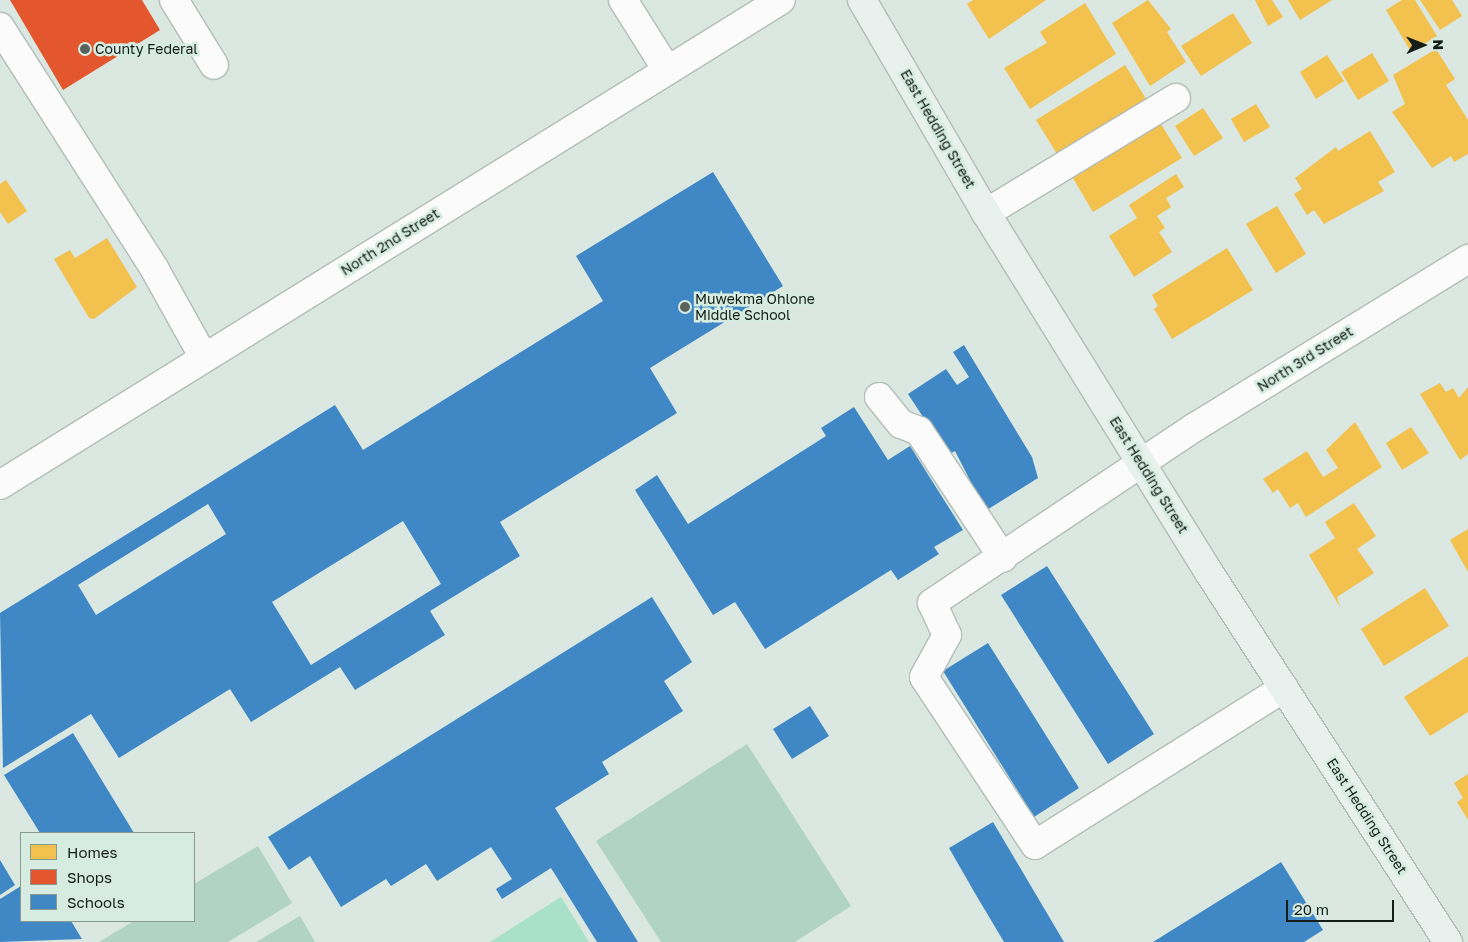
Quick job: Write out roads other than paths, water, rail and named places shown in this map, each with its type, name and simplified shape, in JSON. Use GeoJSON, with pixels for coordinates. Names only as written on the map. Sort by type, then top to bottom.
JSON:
{"type":"FeatureCollection","features":[{"type":"Feature","properties":{"kind":"main road","name":"East Hedding Street"},"geometry":{"type":"LineString","coordinates":[[862,0],[986,213],[1284,688],[1448,942]]}},
{"type":"Feature","properties":{"kind":"main road"},"geometry":{"type":"LineString","coordinates":[[1464,942],[1468,939]]}},
{"type":"Feature","properties":{"kind":"street"},"geometry":{"type":"LineString","coordinates":[[174,0],[214,65]]}},
{"type":"Feature","properties":{"kind":"street"},"geometry":{"type":"LineString","coordinates":[[623,0],[667,70]]}},
{"type":"Feature","properties":{"kind":"street","name":"North 2nd Street"},"geometry":{"type":"LineString","coordinates":[[0,485],[781,0]]}},
{"type":"Feature","properties":{"kind":"street"},"geometry":{"type":"LineString","coordinates":[[0,27],[74,150],[149,260],[204,358]]}},
{"type":"Feature","properties":{"kind":"street"},"geometry":{"type":"LineString","coordinates":[[986,213],[1176,98]]}},
{"type":"Feature","properties":{"kind":"street","name":"North 3rd Street"},"geometry":{"type":"LineString","coordinates":[[1284,688],[1035,845],[924,677],[947,635],[932,603],[1003,558],[1142,462],[1468,259]]}},
{"type":"Feature","properties":{"kind":"street"},"geometry":{"type":"LineString","coordinates":[[879,397],[901,424],[919,430],[1003,558]]}},
{"type":"Feature","properties":{"kind":"place","name":"County Federal"},"geometry":{"type":"Point","coordinates":[85,49]}},
{"type":"Feature","properties":{"kind":"place","name":"Muwekma Ohlone Middle School"},"geometry":{"type":"Point","coordinates":[685,307]}}]}
